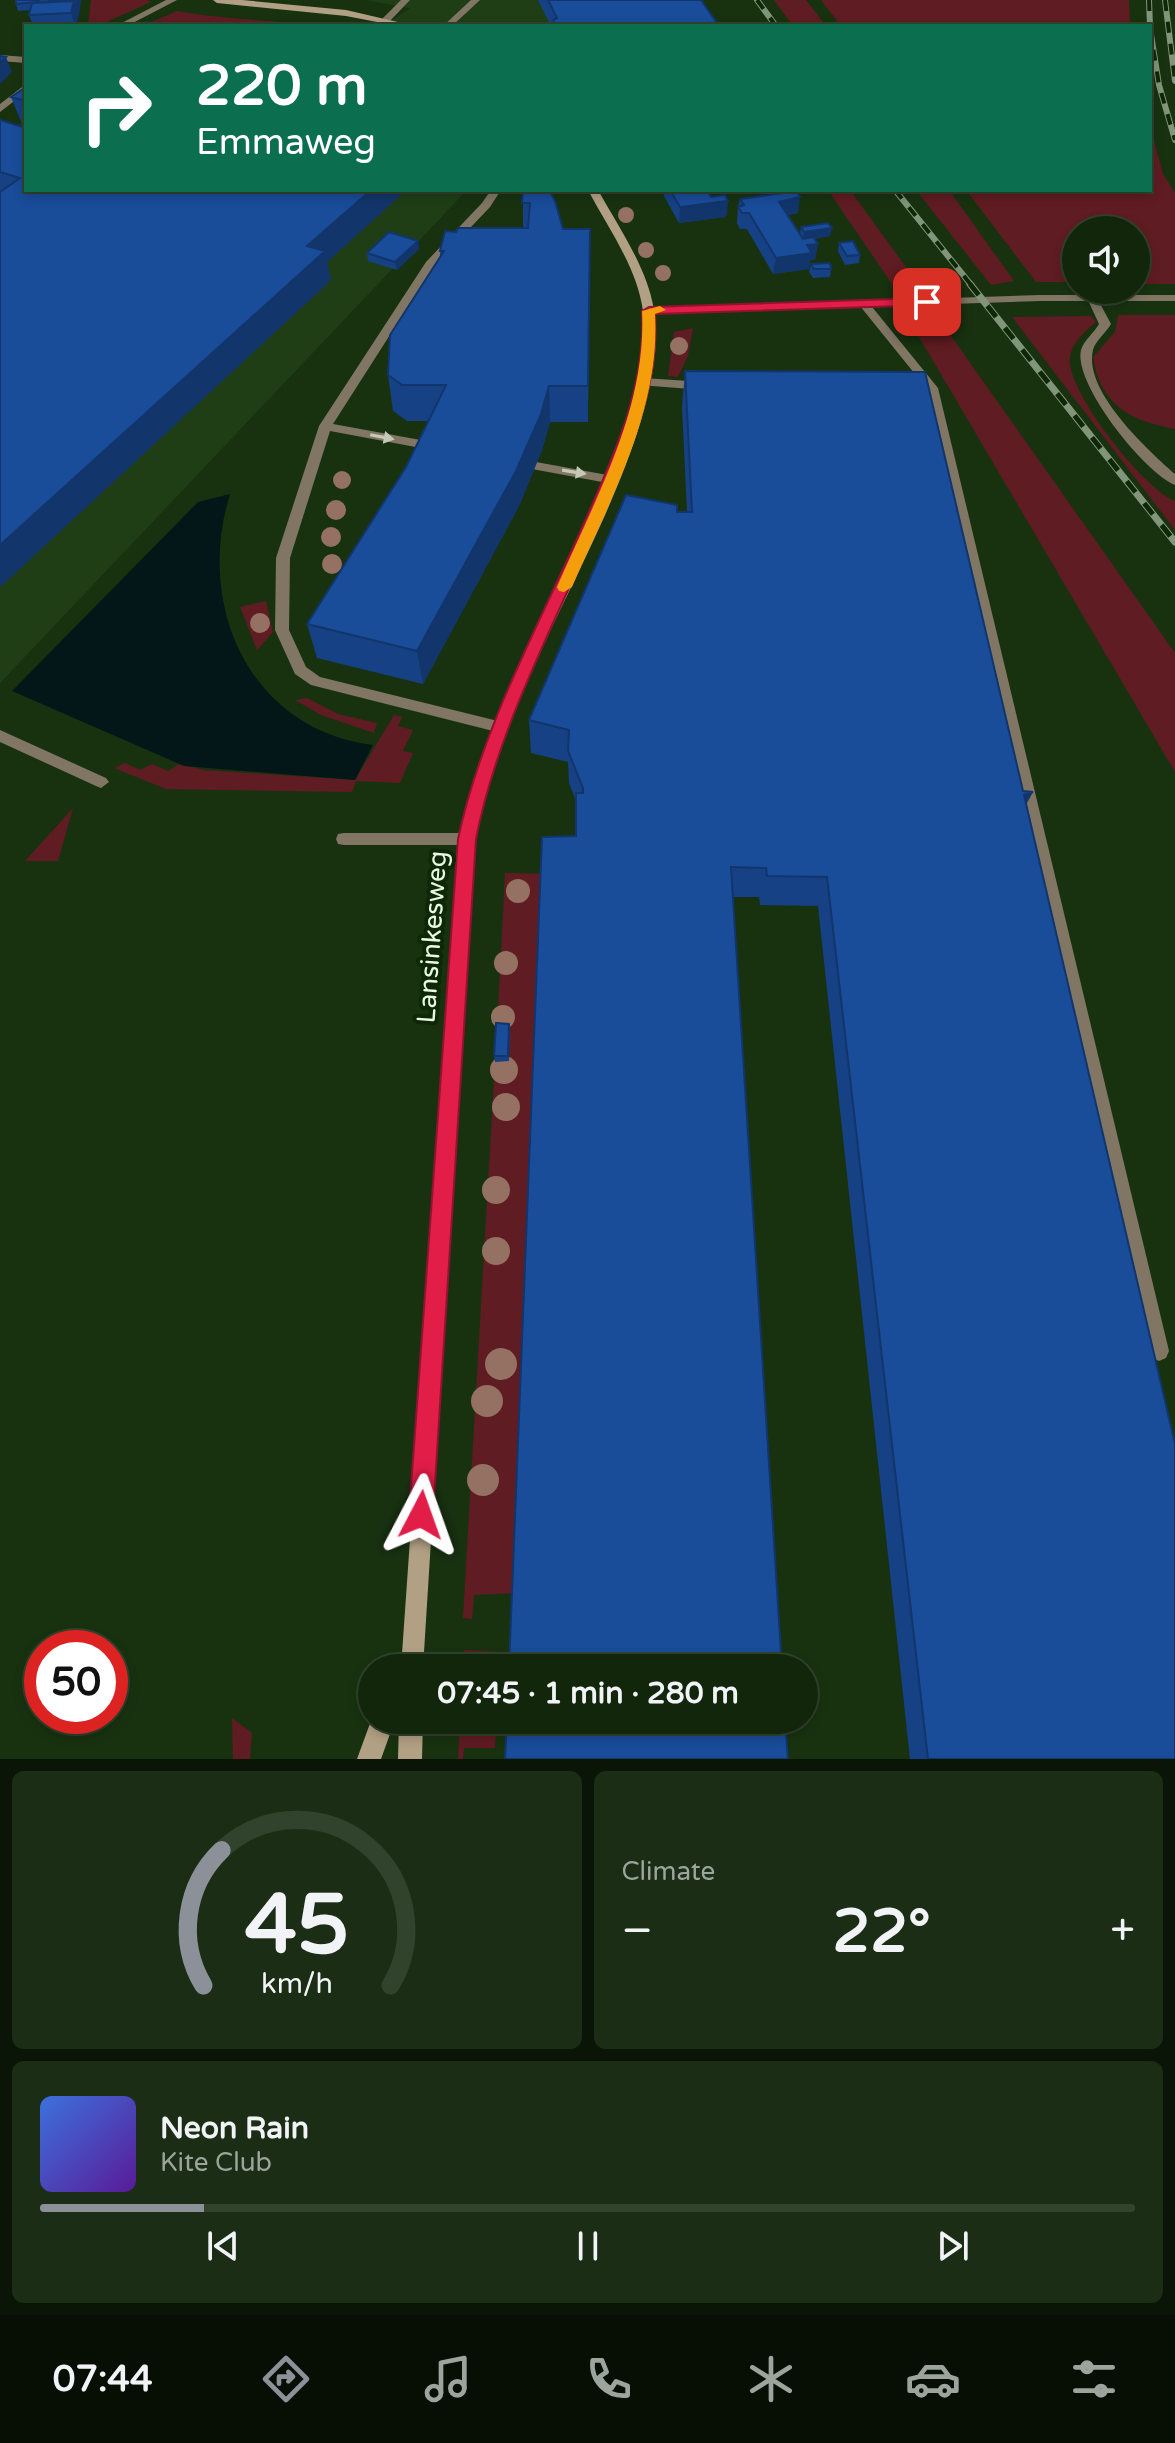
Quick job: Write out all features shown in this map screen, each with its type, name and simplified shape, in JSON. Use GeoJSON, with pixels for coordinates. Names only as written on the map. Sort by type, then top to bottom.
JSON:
{"type":"FeatureCollection","features":[{"type":"Feature","properties":{"kind":"main road"},"geometry":{"type":"LineString","coordinates":[[217,0],[403,24]]}},
{"type":"Feature","properties":{"kind":"main road","name":"Lansinkesweg"},"geometry":{"type":"LineString","coordinates":[[412,1654],[467,839],[476,793],[501,727],[633,429],[651,348],[649,311],[641,283],[594,192]]}},
{"type":"Feature","properties":{"kind":"main road","name":"Lansinkesweg"},"geometry":{"type":"LineString","coordinates":[[407,1654],[413,1638]]}},
{"type":"Feature","properties":{"kind":"main road"},"geometry":{"type":"LineString","coordinates":[[369,1759],[378,1734]]}},
{"type":"Feature","properties":{"kind":"main road"},"geometry":{"type":"LineString","coordinates":[[410,1759],[411,1734]]}},
{"type":"Feature","properties":{"kind":"street"},"geometry":{"type":"LineString","coordinates":[[124,24],[173,0]]}},
{"type":"Feature","properties":{"kind":"street"},"geometry":{"type":"LineString","coordinates":[[386,20],[406,0]]}},
{"type":"Feature","properties":{"kind":"street"},"geometry":{"type":"LineString","coordinates":[[449,24],[476,0]]}},
{"type":"Feature","properties":{"kind":"street"},"geometry":{"type":"LineString","coordinates":[[0,58],[24,60]]}},
{"type":"Feature","properties":{"kind":"street"},"geometry":{"type":"LineString","coordinates":[[0,109],[24,89]]}},
{"type":"Feature","properties":{"kind":"street"},"geometry":{"type":"LineString","coordinates":[[495,192],[430,264],[325,426],[283,558],[282,630],[300,670],[316,681],[501,727]]}},
{"type":"Feature","properties":{"kind":"street"},"geometry":{"type":"LineString","coordinates":[[1150,298],[1175,298]]}},
{"type":"Feature","properties":{"kind":"street"},"geometry":{"type":"LineString","coordinates":[[649,311],[1062,299]]}},
{"type":"Feature","properties":{"kind":"street"},"geometry":{"type":"LineString","coordinates":[[864,304],[932,388],[1159,1351]]}},
{"type":"Feature","properties":{"kind":"street"},"geometry":{"type":"LineString","coordinates":[[1095,304],[1105,324],[1087,347],[1085,366],[1098,396],[1175,481]]}},
{"type":"Feature","properties":{"kind":"street"},"geometry":{"type":"LineString","coordinates":[[643,382],[719,386]]}},
{"type":"Feature","properties":{"kind":"street"},"geometry":{"type":"LineString","coordinates":[[886,388],[932,388]]}},
{"type":"Feature","properties":{"kind":"street"},"geometry":{"type":"LineString","coordinates":[[325,426],[439,448]]}},
{"type":"Feature","properties":{"kind":"street"},"geometry":{"type":"LineString","coordinates":[[536,466],[613,480]]}},
{"type":"Feature","properties":{"kind":"street"},"geometry":{"type":"LineString","coordinates":[[0,736],[101,782]]}},
{"type":"Feature","properties":{"kind":"street"},"geometry":{"type":"LineString","coordinates":[[344,839],[467,839]]}},
{"type":"Feature","properties":{"kind":"shaded area"},"geometry":{"type":"Polygon","coordinates":[[[91,0],[151,2],[102,24],[88,24],[91,0]]]}},
{"type":"Feature","properties":{"kind":"shaded area"},"geometry":{"type":"Polygon","coordinates":[[[365,0],[687,0],[703,24],[387,24],[410,8],[365,0]]]}},
{"type":"Feature","properties":{"kind":"shaded area"},"geometry":{"type":"Polygon","coordinates":[[[774,0],[806,0],[824,24],[792,24],[774,0]]]}},
{"type":"Feature","properties":{"kind":"shaded area"},"geometry":{"type":"Polygon","coordinates":[[[821,0],[1129,0],[1130,24],[1098,24],[1097,21],[1096,24],[839,24],[821,0]]]}},
{"type":"Feature","properties":{"kind":"shaded area"},"geometry":{"type":"Polygon","coordinates":[[[177,11],[303,24],[147,24],[177,11]]]}},
{"type":"Feature","properties":{"kind":"shaded area"},"geometry":{"type":"Polygon","coordinates":[[[24,120],[24,192],[465,192],[0,683],[0,138],[24,120]]]}},
{"type":"Feature","properties":{"kind":"shaded area"},"geometry":{"type":"Polygon","coordinates":[[[1152,133],[1163,174],[1175,193],[1175,284],[1150,284],[1150,216],[1062,216],[1062,282],[1036,282],[968,192],[1152,192],[1152,133]]]}},
{"type":"Feature","properties":{"kind":"shaded area"},"geometry":{"type":"Polygon","coordinates":[[[829,192],[851,192],[924,292],[894,287],[829,192]]]}},
{"type":"Feature","properties":{"kind":"shaded area"},"geometry":{"type":"Polygon","coordinates":[[[918,192],[950,192],[1014,281],[991,285],[918,192]]]}},
{"type":"Feature","properties":{"kind":"shaded area"},"geometry":{"type":"Polygon","coordinates":[[[918,315],[937,316],[1175,653],[1175,772],[912,325],[911,319],[918,315]]]}},
{"type":"Feature","properties":{"kind":"shaded area"},"geometry":{"type":"Polygon","coordinates":[[[1118,315],[1175,315],[1175,429],[1145,421],[1120,408],[1103,387],[1093,357],[1115,332],[1118,315]]]}},
{"type":"Feature","properties":{"kind":"shaded area"},"geometry":{"type":"Polygon","coordinates":[[[1091,316],[1096,322],[1080,337],[1071,352],[1072,372],[1080,392],[1109,437],[1145,478],[1175,501],[1175,530],[1012,317],[1091,316]]]}},
{"type":"Feature","properties":{"kind":"shaded area"},"geometry":{"type":"Polygon","coordinates":[[[693,328],[688,356],[678,377],[668,376],[674,332],[693,328]]]}},
{"type":"Feature","properties":{"kind":"shaded area"},"geometry":{"type":"Polygon","coordinates":[[[230,494],[221,536],[220,578],[227,619],[242,656],[264,689],[294,715],[330,735],[373,745],[355,780],[184,766],[12,691],[198,502],[230,494]]]}},
{"type":"Feature","properties":{"kind":"shaded area"},"geometry":{"type":"Polygon","coordinates":[[[266,601],[273,632],[257,650],[240,607],[266,601]]]}},
{"type":"Feature","properties":{"kind":"shaded area"},"geometry":{"type":"Polygon","coordinates":[[[307,698],[338,714],[377,723],[374,733],[321,715],[295,700],[307,698]]]}},
{"type":"Feature","properties":{"kind":"shaded area"},"geometry":{"type":"Polygon","coordinates":[[[394,715],[402,717],[398,726],[413,730],[403,751],[413,753],[400,783],[356,781],[352,792],[166,789],[114,768],[125,763],[140,770],[152,764],[168,771],[180,764],[204,770],[355,780],[394,715]]]}},
{"type":"Feature","properties":{"kind":"shaded area"},"geometry":{"type":"Polygon","coordinates":[[[73,808],[58,861],[25,861],[73,808]]]}},
{"type":"Feature","properties":{"kind":"shaded area"},"geometry":{"type":"Polygon","coordinates":[[[505,873],[544,874],[516,1593],[474,1595],[472,1619],[463,1618],[495,1062],[509,1061],[510,1030],[497,1029],[505,873]]]}},
{"type":"Feature","properties":{"kind":"shaded area"},"geometry":{"type":"Polygon","coordinates":[[[464,1650],[501,1652],[501,1654],[464,1654],[464,1650]]]}},
{"type":"Feature","properties":{"kind":"shaded area"},"geometry":{"type":"Polygon","coordinates":[[[232,1718],[252,1733],[250,1759],[233,1759],[232,1718]]]}},
{"type":"Feature","properties":{"kind":"shaded area"},"geometry":{"type":"Polygon","coordinates":[[[459,1734],[496,1734],[495,1748],[464,1748],[463,1759],[458,1759],[459,1734]]]}},
{"type":"Feature","properties":{"kind":"building"},"geometry":{"type":"Polygon","coordinates":[[[16,0],[39,0],[16,4],[16,0]]]}},
{"type":"Feature","properties":{"kind":"building"},"geometry":{"type":"Polygon","coordinates":[[[49,0],[77,0],[76,8],[74,1],[49,0]]]}},
{"type":"Feature","properties":{"kind":"building"},"geometry":{"type":"Polygon","coordinates":[[[548,0],[701,0],[718,24],[555,24],[553,20],[557,18],[548,0]]]}},
{"type":"Feature","properties":{"kind":"building"},"geometry":{"type":"Polygon","coordinates":[[[74,1],[71,13],[29,15],[32,3],[74,1]]]}},
{"type":"Feature","properties":{"kind":"building"},"geometry":{"type":"Polygon","coordinates":[[[24,88],[24,100],[11,97],[24,88]]]}},
{"type":"Feature","properties":{"kind":"building"},"geometry":{"type":"Polygon","coordinates":[[[0,120],[24,127],[24,192],[369,192],[307,246],[325,251],[0,545],[0,192],[20,178],[0,172],[0,120]]]}},
{"type":"Feature","properties":{"kind":"building"},"geometry":{"type":"Polygon","coordinates":[[[523,192],[550,192],[563,229],[590,229],[588,386],[549,386],[541,414],[516,471],[417,651],[307,624],[406,467],[446,385],[402,385],[388,375],[390,335],[444,251],[440,251],[445,231],[456,232],[458,228],[528,228],[530,203],[522,203],[523,192]]]}},
{"type":"Feature","properties":{"kind":"building"},"geometry":{"type":"Polygon","coordinates":[[[671,192],[708,192],[711,197],[725,195],[728,201],[680,207],[671,192]]]}},
{"type":"Feature","properties":{"kind":"building"},"geometry":{"type":"Polygon","coordinates":[[[798,192],[800,197],[779,202],[803,239],[813,237],[818,244],[807,245],[812,253],[776,258],[749,213],[742,213],[738,207],[744,205],[740,199],[798,192]]]}},
{"type":"Feature","properties":{"kind":"building"},"geometry":{"type":"Polygon","coordinates":[[[828,223],[832,228],[804,232],[801,227],[828,223]]]}},
{"type":"Feature","properties":{"kind":"building"},"geometry":{"type":"Polygon","coordinates":[[[389,232],[418,241],[395,262],[367,253],[389,232]]]}},
{"type":"Feature","properties":{"kind":"building"},"geometry":{"type":"Polygon","coordinates":[[[853,241],[860,255],[847,256],[839,243],[853,241]]]}},
{"type":"Feature","properties":{"kind":"building"},"geometry":{"type":"Polygon","coordinates":[[[830,263],[831,269],[814,269],[811,264],[830,263]]]}},
{"type":"Feature","properties":{"kind":"building"},"geometry":{"type":"Polygon","coordinates":[[[685,371],[925,372],[1023,791],[1033,792],[1024,795],[1175,1444],[1175,1759],[928,1759],[827,877],[767,876],[766,868],[731,867],[781,1654],[510,1654],[542,837],[576,836],[576,793],[583,793],[568,751],[569,730],[529,720],[626,495],[677,505],[677,512],[692,512],[685,371]]]}},
{"type":"Feature","properties":{"kind":"building"},"geometry":{"type":"Polygon","coordinates":[[[496,1023],[509,1024],[508,1056],[494,1056],[496,1023]]]}},
{"type":"Feature","properties":{"kind":"building"},"geometry":{"type":"Polygon","coordinates":[[[506,1734],[786,1734],[788,1759],[505,1759],[506,1734]]]}},
{"type":"Feature","properties":{"kind":"railway"},"geometry":{"type":"LineString","coordinates":[[757,0],[775,24]]}},
{"type":"Feature","properties":{"kind":"railway"},"geometry":{"type":"LineString","coordinates":[[1149,0],[1150,24]]}},
{"type":"Feature","properties":{"kind":"railway"},"geometry":{"type":"LineString","coordinates":[[1165,0],[1175,81]]}},
{"type":"Feature","properties":{"kind":"railway"},"geometry":{"type":"LineString","coordinates":[[1152,41],[1159,85],[1175,140]]}},
{"type":"Feature","properties":{"kind":"railway"},"geometry":{"type":"LineString","coordinates":[[897,192],[972,286]]}},
{"type":"Feature","properties":{"kind":"railway"},"geometry":{"type":"LineString","coordinates":[[970,284],[1175,542]]}},
{"type":"Feature","properties":{"kind":"slow traffic"},"geometry":{"type":"LineString","coordinates":[[564,587],[633,429],[651,348],[649,311],[660,310]]}},
{"type":"Feature","properties":{"kind":"route"},"geometry":{"type":"LineString","coordinates":[[421,1515],[467,839],[476,793],[501,727],[633,429],[651,348],[649,311],[927,302]]}}]}
